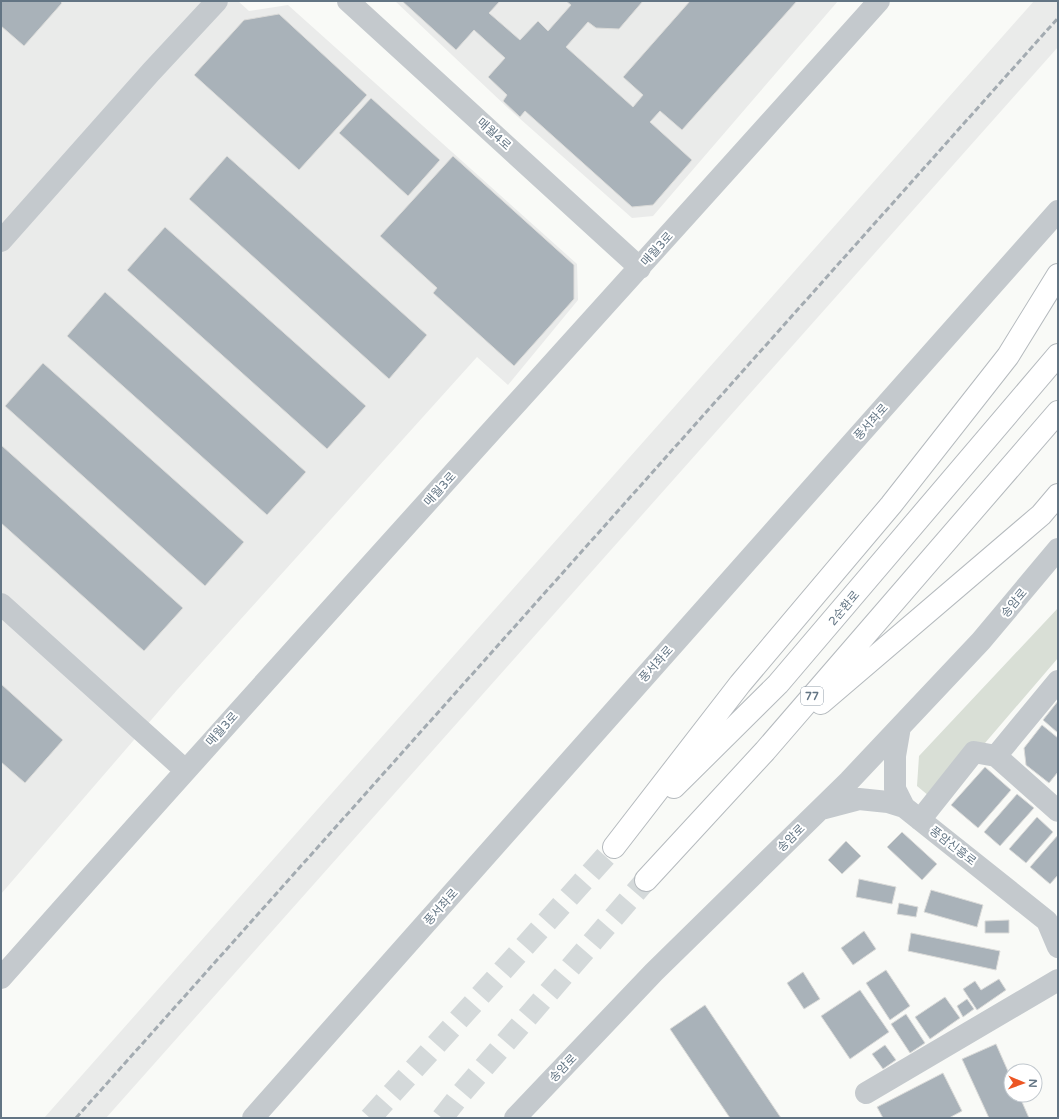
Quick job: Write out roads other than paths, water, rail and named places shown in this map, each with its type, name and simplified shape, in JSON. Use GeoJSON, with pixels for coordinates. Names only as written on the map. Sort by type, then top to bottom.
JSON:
{"type":"FeatureCollection","features":[{"type":"Feature","properties":{"kind":"highway","name":"2순환로"},"geometry":{"type":"LineString","coordinates":[[1058,275],[1003,362],[891,505],[740,684],[614,847],[778,684],[1058,355]]}},
{"type":"Feature","properties":{"kind":"highway","name":"77"},"geometry":{"type":"LineString","coordinates":[[646,880],[765,751],[1058,412]]}},
{"type":"Feature","properties":{"kind":"highway"},"geometry":{"type":"LineString","coordinates":[[765,751],[1041,515],[1058,495]]}},
{"type":"Feature","properties":{"kind":"street"},"geometry":{"type":"LineString","coordinates":[[1,241],[151,72],[217,1]]}},
{"type":"Feature","properties":{"kind":"street","name":"매월4로"},"geometry":{"type":"LineString","coordinates":[[348,1],[640,268]]}},
{"type":"Feature","properties":{"kind":"street","name":"매월3로"},"geometry":{"type":"LineString","coordinates":[[1,978],[185,770],[640,268],[879,1]]}},
{"type":"Feature","properties":{"kind":"street","name":"풍서좌로"},"geometry":{"type":"LineString","coordinates":[[253,1118],[1058,211]]}},
{"type":"Feature","properties":{"kind":"street","name":"송암로"},"geometry":{"type":"LineString","coordinates":[[515,1118],[654,972],[820,810],[900,727],[981,641],[1058,549]]}},
{"type":"Feature","properties":{"kind":"street"},"geometry":{"type":"LineString","coordinates":[[1,604],[185,770]]}},
{"type":"Feature","properties":{"kind":"street"},"geometry":{"type":"LineString","coordinates":[[996,756],[1058,681]]}},
{"type":"Feature","properties":{"kind":"street"},"geometry":{"type":"LineString","coordinates":[[900,727],[895,756],[895,789],[912,813],[974,752],[996,756],[1058,811]]}},
{"type":"Feature","properties":{"kind":"street","name":"풍암신흥로"},"geometry":{"type":"LineString","coordinates":[[820,810],[859,799],[888,802],[912,813],[1047,921],[1058,947]]}},
{"type":"Feature","properties":{"kind":"street"},"geometry":{"type":"LineString","coordinates":[[866,1093],[1058,980]]}},
{"type":"Feature","properties":{"kind":"tunnel"},"geometry":{"type":"LineString","coordinates":[[370,1118],[614,847]]}},
{"type":"Feature","properties":{"kind":"tunnel"},"geometry":{"type":"LineString","coordinates":[[442,1118],[460,1095],[646,880]]}},
{"type":"Feature","properties":{"kind":"railway"},"geometry":{"type":"LineString","coordinates":[[76,1118],[1058,18]]}}]}
